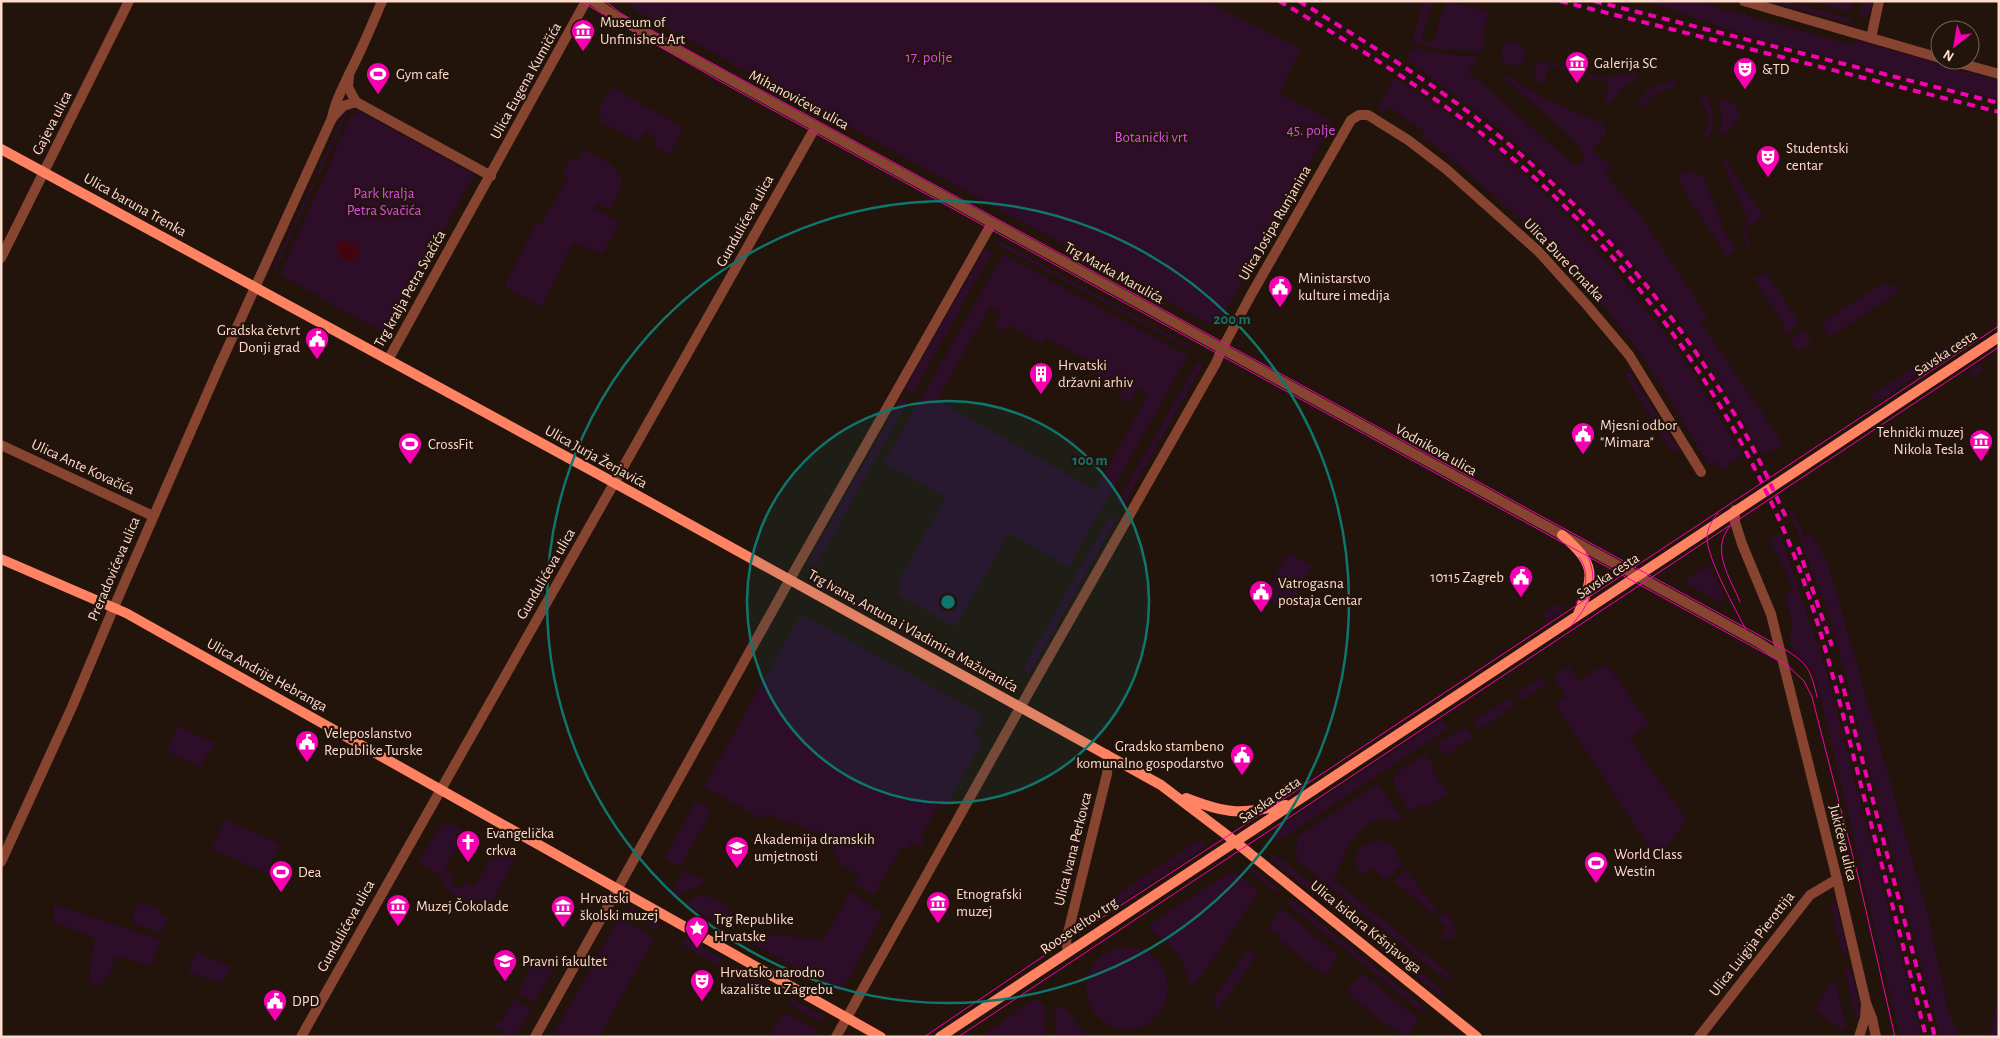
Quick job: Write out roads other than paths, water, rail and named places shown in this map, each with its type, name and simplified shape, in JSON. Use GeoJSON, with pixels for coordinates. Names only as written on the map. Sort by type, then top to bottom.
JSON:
{"type":"FeatureCollection","features":[{"type":"Feature","properties":{"kind":"main road","name":"Ulica baruna Trenka"},"geometry":{"type":"LineString","coordinates":[[1,150],[254,288]]}},
{"type":"Feature","properties":{"kind":"main road","name":"Trg kralja Petra Svačića"},"geometry":{"type":"LineString","coordinates":[[254,288],[388,360]]}},
{"type":"Feature","properties":{"kind":"main road","name":"Savska cesta"},"geometry":{"type":"LineString","coordinates":[[1235,841],[1999,337]]}},
{"type":"Feature","properties":{"kind":"main road","name":"Ulica Jurja Žerjavića"},"geometry":{"type":"LineString","coordinates":[[388,360],[790,580]]}},
{"type":"Feature","properties":{"kind":"main road"},"geometry":{"type":"LineString","coordinates":[[1562,535],[1580,552],[1589,567],[1590,583],[1578,614]]}},
{"type":"Feature","properties":{"kind":"main road","name":"Ulica Andrije Hebranga"},"geometry":{"type":"LineString","coordinates":[[1,559],[114,607],[618,889]]}},
{"type":"Feature","properties":{"kind":"main road","name":"Trg Ivana, Antuna i Vladimira Mažuranića"},"geometry":{"type":"LineString","coordinates":[[790,580],[1020,707]]}},
{"type":"Feature","properties":{"kind":"main road"},"geometry":{"type":"LineString","coordinates":[[1020,707],[1155,781],[1174,794],[1227,812],[1251,812],[1292,803]]}},
{"type":"Feature","properties":{"kind":"main road","name":"Ulica Isidora Kršnjavoga"},"geometry":{"type":"LineString","coordinates":[[1174,794],[1477,1037]]}},
{"type":"Feature","properties":{"kind":"main road","name":"Rooseveltov trg"},"geometry":{"type":"LineString","coordinates":[[940,1037],[1235,841]]}},
{"type":"Feature","properties":{"kind":"main road"},"geometry":{"type":"LineString","coordinates":[[618,889],[881,1037]]}},
{"type":"Feature","properties":{"kind":"street","name":"Gajeva ulica"},"geometry":{"type":"LineString","coordinates":[[1,258],[129,1]]}},
{"type":"Feature","properties":{"kind":"street"},"geometry":{"type":"LineString","coordinates":[[254,288],[332,118],[336,100],[382,1]]}},
{"type":"Feature","properties":{"kind":"street","name":"Ulica Eugena Kumičića"},"geometry":{"type":"LineString","coordinates":[[491,176],[586,1]]}},
{"type":"Feature","properties":{"kind":"street","name":"Mihanovićeva ulica"},"geometry":{"type":"LineString","coordinates":[[593,1],[692,59],[992,223]]}},
{"type":"Feature","properties":{"kind":"street"},"geometry":{"type":"LineString","coordinates":[[1744,1],[1930,55]]}},
{"type":"Feature","properties":{"kind":"street"},"geometry":{"type":"LineString","coordinates":[[1871,38],[1879,1]]}},
{"type":"Feature","properties":{"kind":"street"},"geometry":{"type":"LineString","coordinates":[[1980,69],[1999,74]]}},
{"type":"Feature","properties":{"kind":"street"},"geometry":{"type":"LineString","coordinates":[[349,75],[348,87],[356,102],[491,176]]}},
{"type":"Feature","properties":{"kind":"street"},"geometry":{"type":"LineString","coordinates":[[332,118],[343,106],[356,102]]}},
{"type":"Feature","properties":{"kind":"street","name":"Ulica Đure Crnatka"},"geometry":{"type":"LineString","coordinates":[[1358,115],[1365,114],[1377,119],[1415,145],[1446,169],[1538,251],[1629,355],[1702,472]]}},
{"type":"Feature","properties":{"kind":"street","name":"Ulica Josipa Runjanina"},"geometry":{"type":"LineString","coordinates":[[1222,349],[1345,130],[1351,120],[1358,115]]}},
{"type":"Feature","properties":{"kind":"street","name":"Gundulićeva ulica"},"geometry":{"type":"LineString","coordinates":[[301,1037],[816,126]]}},
{"type":"Feature","properties":{"kind":"street","name":"Trg kralja Petra Svačića"},"geometry":{"type":"LineString","coordinates":[[388,360],[491,176]]}},
{"type":"Feature","properties":{"kind":"street"},"geometry":{"type":"LineString","coordinates":[[790,580],[992,223]]}},
{"type":"Feature","properties":{"kind":"street","name":"Trg Marka Marulića"},"geometry":{"type":"LineString","coordinates":[[992,223],[1222,349]]}},
{"type":"Feature","properties":{"kind":"street","name":"Preradovićeva ulica"},"geometry":{"type":"LineString","coordinates":[[1,862],[72,707],[153,516],[254,288]]}},
{"type":"Feature","properties":{"kind":"street"},"geometry":{"type":"LineString","coordinates":[[1020,707],[1216,363],[1222,349]]}},
{"type":"Feature","properties":{"kind":"street","name":"Vodnikova ulica"},"geometry":{"type":"LineString","coordinates":[[1222,349],[1637,576]]}},
{"type":"Feature","properties":{"kind":"street","name":"Ulica Ante Kovačića"},"geometry":{"type":"LineString","coordinates":[[1,445],[153,516]]}},
{"type":"Feature","properties":{"kind":"street","name":"Jukićeva ulica"},"geometry":{"type":"LineString","coordinates":[[1735,510],[1735,522],[1742,544],[1771,614],[1866,1004],[1872,1018],[1876,1037]]}},
{"type":"Feature","properties":{"kind":"street"},"geometry":{"type":"LineString","coordinates":[[1637,576],[1765,646],[1781,657]]}},
{"type":"Feature","properties":{"kind":"street","name":"Trg Ivana, Antuna i Vladimira Mažuranića"},"geometry":{"type":"LineString","coordinates":[[618,889],[790,580]]}},
{"type":"Feature","properties":{"kind":"street","name":"Trg Ivana, Antuna i Vladimira Mažuranića"},"geometry":{"type":"LineString","coordinates":[[847,1018],[1020,707]]}},
{"type":"Feature","properties":{"kind":"street","name":"Ulica Ivana Perkovca"},"geometry":{"type":"LineString","coordinates":[[1068,952],[1066,941],[1107,774],[1108,763],[1106,754]]}},
{"type":"Feature","properties":{"kind":"street","name":"Ulica Luigija Pierottija"},"geometry":{"type":"LineString","coordinates":[[1699,1037],[1810,895],[1818,888],[1837,879]]}},
{"type":"Feature","properties":{"kind":"street"},"geometry":{"type":"LineString","coordinates":[[535,1037],[618,889]]}},
{"type":"Feature","properties":{"kind":"street"},"geometry":{"type":"LineString","coordinates":[[1859,1037],[1866,1014],[1866,1004]]}},
{"type":"Feature","properties":{"kind":"street"},"geometry":{"type":"LineString","coordinates":[[836,1037],[847,1018]]}},
{"type":"Feature","properties":{"kind":"tram line"},"geometry":{"type":"LineString","coordinates":[[580,1],[716,79],[1788,666],[1804,681],[1812,697],[1859,880],[1895,1037]]}},
{"type":"Feature","properties":{"kind":"tram line"},"geometry":{"type":"LineString","coordinates":[[605,1],[622,14],[1779,646],[1795,656],[1809,671],[1817,697]]}},
{"type":"Feature","properties":{"kind":"tram line"},"geometry":{"type":"LineString","coordinates":[[924,1037],[1066,941],[1999,326]]}},
{"type":"Feature","properties":{"kind":"tram line"},"geometry":{"type":"LineString","coordinates":[[958,1037],[1999,347]]}},
{"type":"Feature","properties":{"kind":"tram line"},"geometry":{"type":"LineString","coordinates":[[1718,513],[1708,531],[1708,547],[1723,584],[1746,630]]}},
{"type":"Feature","properties":{"kind":"tram line"},"geometry":{"type":"LineString","coordinates":[[1730,526],[1724,535],[1722,554],[1727,573],[1740,602]]}},
{"type":"Feature","properties":{"kind":"tram line"},"geometry":{"type":"LineString","coordinates":[[1570,627],[1588,601],[1593,583],[1593,573],[1586,553]]}},
{"type":"Feature","properties":{"kind":"tram line"},"geometry":{"type":"LineString","coordinates":[[1576,603],[1583,592],[1586,581],[1585,569],[1579,557]]}},
{"type":"Feature","properties":{"kind":"railway"},"geometry":{"type":"LineString","coordinates":[[1279,1],[1428,94],[1512,158],[1555,197],[1633,281],[1701,375],[1731,424],[1758,474],[1794,554],[1814,612],[1831,670],[1926,1037]]}},
{"type":"Feature","properties":{"kind":"railway"},"geometry":{"type":"LineString","coordinates":[[1299,1],[1401,65],[1475,117],[1538,170],[1612,244],[1646,284],[1707,369],[1759,460],[1788,521]]}},
{"type":"Feature","properties":{"kind":"railway"},"geometry":{"type":"LineString","coordinates":[[1560,1],[1999,112]]}},
{"type":"Feature","properties":{"kind":"railway"},"geometry":{"type":"LineString","coordinates":[[1594,1],[1999,103]]}},
{"type":"Feature","properties":{"kind":"railway"},"geometry":{"type":"LineString","coordinates":[[1798,547],[1832,646]]}},
{"type":"Feature","properties":{"kind":"railway"},"geometry":{"type":"LineString","coordinates":[[1840,675],[1935,1037]]}},
{"type":"Feature","properties":{"kind":"place","name":"Museum of Unfinished Art"},"geometry":{"type":"Point","coordinates":[583,52]}},
{"type":"Feature","properties":{"kind":"place","name":"Galerija SC"},"geometry":{"type":"Point","coordinates":[1577,84]}},
{"type":"Feature","properties":{"kind":"place","name":"&TD"},"geometry":{"type":"Point","coordinates":[1745,90]}},
{"type":"Feature","properties":{"kind":"place","name":"Gym cafe"},"geometry":{"type":"Point","coordinates":[378,95]}},
{"type":"Feature","properties":{"kind":"place","name":"Studentski centar"},"geometry":{"type":"Point","coordinates":[1768,178]}},
{"type":"Feature","properties":{"kind":"place","name":"Ministarstvo kulture i medija"},"geometry":{"type":"Point","coordinates":[1280,308]}},
{"type":"Feature","properties":{"kind":"place","name":"Gradska četvrt Donji grad"},"geometry":{"type":"Point","coordinates":[317,360]}},
{"type":"Feature","properties":{"kind":"place","name":"Hrvatski državni arhiv"},"geometry":{"type":"Point","coordinates":[1041,395]}},
{"type":"Feature","properties":{"kind":"place","name":"Mjesni odbor \"Mimara\""},"geometry":{"type":"Point","coordinates":[1583,455]}},
{"type":"Feature","properties":{"kind":"place","name":"Tehnički muzej Nikola Tesla"},"geometry":{"type":"Point","coordinates":[1981,462]}},
{"type":"Feature","properties":{"kind":"place","name":"CrossFit"},"geometry":{"type":"Point","coordinates":[410,465]}},
{"type":"Feature","properties":{"kind":"place","name":"10115 Zagreb"},"geometry":{"type":"Point","coordinates":[1521,598]}},
{"type":"Feature","properties":{"kind":"place","name":"Vatrogasna postaja Centar"},"geometry":{"type":"Point","coordinates":[1261,613]}},
{"type":"Feature","properties":{"kind":"place","name":"Veleposlanstvo Republike Turske"},"geometry":{"type":"Point","coordinates":[307,763]}},
{"type":"Feature","properties":{"kind":"place","name":"Gradsko stambeno komunalno gospodarstvo"},"geometry":{"type":"Point","coordinates":[1242,776]}},
{"type":"Feature","properties":{"kind":"place","name":"Evangelička crkva"},"geometry":{"type":"Point","coordinates":[468,863]}},
{"type":"Feature","properties":{"kind":"place","name":"Akademija dramskih umjetnosti"},"geometry":{"type":"Point","coordinates":[737,869]}},
{"type":"Feature","properties":{"kind":"place","name":"World Class Westin"},"geometry":{"type":"Point","coordinates":[1596,884]}},
{"type":"Feature","properties":{"kind":"place","name":"Dea"},"geometry":{"type":"Point","coordinates":[281,893]}},
{"type":"Feature","properties":{"kind":"place","name":"Etnografski muzej"},"geometry":{"type":"Point","coordinates":[938,924]}},
{"type":"Feature","properties":{"kind":"place","name":"Muzej Čokolade"},"geometry":{"type":"Point","coordinates":[398,927]}},
{"type":"Feature","properties":{"kind":"place","name":"Hrvatski školski muzej"},"geometry":{"type":"Point","coordinates":[563,928]}},
{"type":"Feature","properties":{"kind":"place","name":"Trg Republike Hrvatske"},"geometry":{"type":"Point","coordinates":[697,949]}},
{"type":"Feature","properties":{"kind":"place","name":"Pravni fakultet"},"geometry":{"type":"Point","coordinates":[505,982]}},
{"type":"Feature","properties":{"kind":"place","name":"Hrvatsko narodno kazalište u Zagrebu"},"geometry":{"type":"Point","coordinates":[702,1002]}},
{"type":"Feature","properties":{"kind":"place","name":"DPD"},"geometry":{"type":"Point","coordinates":[275,1022]}},
{"type":"Feature","properties":{"kind":"park label","name":"17. polje"},"geometry":{"type":"Point","coordinates":[929,57]}},
{"type":"Feature","properties":{"kind":"park label","name":"45. polje"},"geometry":{"type":"Point","coordinates":[1311,130]}},
{"type":"Feature","properties":{"kind":"park label","name":"Botanički vrt"},"geometry":{"type":"Point","coordinates":[1151,137]}},
{"type":"Feature","properties":{"kind":"park label","name":"Park kralja Petra Svačića"},"geometry":{"type":"Point","coordinates":[384,202]}}]}
